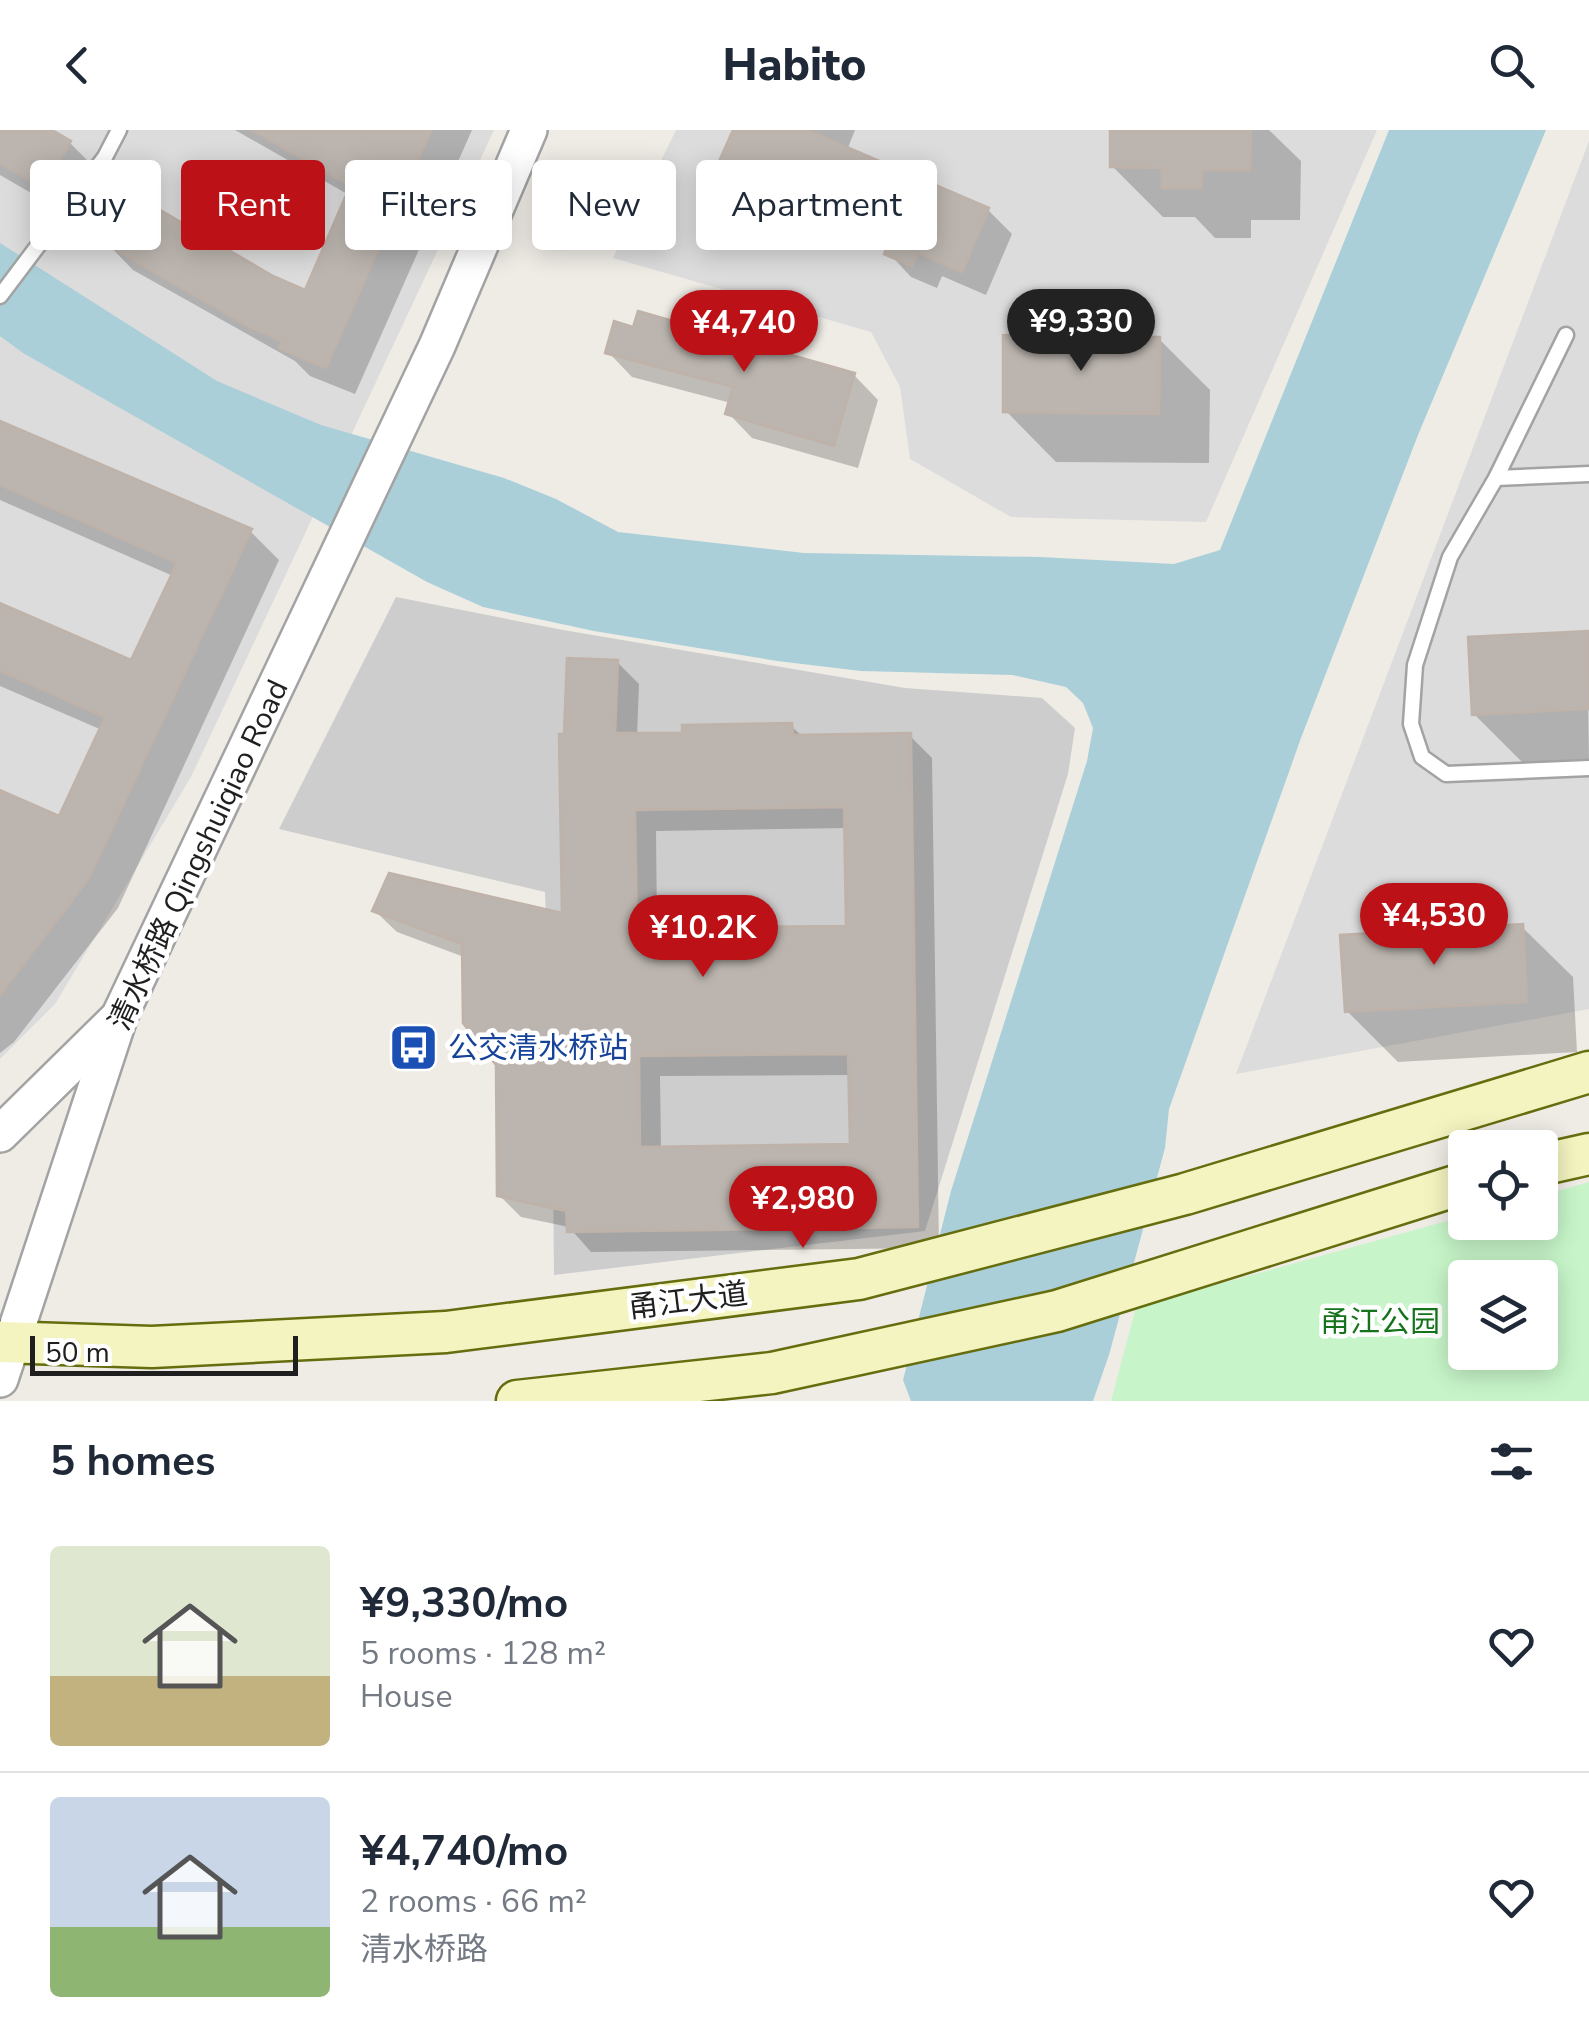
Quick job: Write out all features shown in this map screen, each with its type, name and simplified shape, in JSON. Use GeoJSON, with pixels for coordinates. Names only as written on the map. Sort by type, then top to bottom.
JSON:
{"type":"FeatureCollection","features":[{"type":"Feature","properties":{"kind":"main road","name":"甬江大道"},"geometry":{"type":"LineString","coordinates":[[4,1354],[446,1332],[858,1279],[1185,1194],[1589,1072]]}},
{"type":"Feature","properties":{"kind":"main road"},"geometry":{"type":"LineString","coordinates":[[1558,1161],[1589,1154]]}},
{"type":"Feature","properties":{"kind":"main road"},"geometry":{"type":"LineString","coordinates":[[517,1401],[772,1373],[1057,1310],[1448,1187]]}},
{"type":"Feature","properties":{"kind":"street","name":"清水桥路 Qingshuiqiao Road"},"geometry":{"type":"LineString","coordinates":[[4,1354],[120,1015],[436,346],[529,130]]}},
{"type":"Feature","properties":{"kind":"street"},"geometry":{"type":"LineString","coordinates":[[0,1134],[120,1015]]}},
{"type":"Feature","properties":{"kind":"lane"},"geometry":{"type":"LineString","coordinates":[[0,296],[105,157],[118,130]]}},
{"type":"Feature","properties":{"kind":"lane"},"geometry":{"type":"LineString","coordinates":[[1566,335],[1496,478],[1450,557],[1414,666],[1411,724],[1422,756],[1446,774],[1589,768]]}},
{"type":"Feature","properties":{"kind":"lane"},"geometry":{"type":"LineString","coordinates":[[1496,478],[1589,474]]}},
{"type":"Feature","properties":{"kind":"shaded area"},"geometry":{"type":"Polygon","coordinates":[[[0,130],[494,130],[480,160],[345,160],[345,250],[438,250],[191,777],[55,1004],[0,1059],[0,130]]]}},
{"type":"Feature","properties":{"kind":"shaded area"},"geometry":{"type":"Polygon","coordinates":[[[676,130],[1377,130],[1206,522],[1011,517],[910,459],[900,387],[871,332],[613,258],[617,250],[676,250],[676,160],[661,160],[676,130]]]}},
{"type":"Feature","properties":{"kind":"shaded area"},"geometry":{"type":"Polygon","coordinates":[[[1589,141],[1589,1009],[1236,1074],[1589,141]]]}},
{"type":"Feature","properties":{"kind":"shaded area"},"geometry":{"type":"Polygon","coordinates":[[[396,597],[563,630],[905,688],[1042,698],[1075,728],[1068,774],[925,1231],[554,1275],[545,892],[279,829],[396,597]]]}},
{"type":"Feature","properties":{"kind":"green space","name":"甬江公园"},"geometry":{"type":"Polygon","coordinates":[[[1589,1182],[1589,1401],[1111,1401],[1136,1307],[1448,1221],[1448,1240],[1558,1240],[1558,1191],[1589,1182]]]}},
{"type":"Feature","properties":{"kind":"water"},"geometry":{"type":"Polygon","coordinates":[[[1389,130],[1546,130],[1418,435],[1301,738],[1169,1109],[1165,1148],[1093,1401],[911,1401],[903,1380],[951,1191],[1087,761],[1093,728],[1083,703],[1066,687],[1013,675],[861,671],[777,661],[594,631],[483,607],[427,582],[23,353],[0,336],[0,243],[217,381],[321,425],[504,478],[556,499],[618,532],[804,553],[1040,557],[1174,564],[1220,550],[1389,130]]]}},
{"type":"Feature","properties":{"kind":"building"},"geometry":{"type":"Polygon","coordinates":[[[0,130],[52,130],[71,141],[60,160],[30,160],[30,181],[0,163],[0,130]]]}},
{"type":"Feature","properties":{"kind":"building"},"geometry":{"type":"Polygon","coordinates":[[[252,130],[431,130],[418,160],[345,160],[345,183],[325,172],[325,160],[304,160],[252,130]]]}},
{"type":"Feature","properties":{"kind":"building"},"geometry":{"type":"Polygon","coordinates":[[[733,130],[807,130],[877,160],[720,160],[733,130]]]}},
{"type":"Feature","properties":{"kind":"building"},"geometry":{"type":"Polygon","coordinates":[[[1110,130],[1251,130],[1250,170],[1202,170],[1201,188],[1162,188],[1162,168],[1110,167],[1110,130]]]}},
{"type":"Feature","properties":{"kind":"building"},"geometry":{"type":"Polygon","coordinates":[[[937,186],[989,208],[962,272],[918,253],[912,266],[884,254],[886,250],[937,250],[937,186]]]}},
{"type":"Feature","properties":{"kind":"building"},"geometry":{"type":"Polygon","coordinates":[[[345,198],[345,250],[378,250],[326,368],[279,348],[282,341],[251,328],[116,250],[161,250],[161,211],[181,222],[181,250],[229,250],[305,290],[345,198]]]}},
{"type":"Feature","properties":{"kind":"building"},"geometry":{"type":"Polygon","coordinates":[[[638,311],[855,373],[834,446],[725,414],[733,387],[605,353],[614,321],[633,327],[638,311]]]}},
{"type":"Feature","properties":{"kind":"building"},"geometry":{"type":"Polygon","coordinates":[[[1003,335],[1160,337],[1159,414],[1003,412],[1003,335]]]}},
{"type":"Feature","properties":{"kind":"building"},"geometry":{"type":"Polygon","coordinates":[[[0,421],[252,529],[89,878],[0,995],[0,790],[59,816],[105,717],[0,671],[0,603],[131,660],[177,563],[0,485],[0,421]]]}},
{"type":"Feature","properties":{"kind":"building"},"geometry":{"type":"Polygon","coordinates":[[[1588,631],[1589,709],[1472,715],[1468,637],[1588,631]]]}},
{"type":"Feature","properties":{"kind":"building"},"geometry":{"type":"Polygon","coordinates":[[[567,658],[618,660],[615,733],[682,733],[682,725],[792,723],[793,735],[911,733],[918,1227],[567,1232],[566,1211],[497,1196],[496,1065],[463,1023],[462,944],[372,911],[389,873],[562,913],[559,734],[564,734],[567,658]],[[844,807],[635,810],[637,928],[846,926],[844,807]],[[848,1054],[639,1056],[640,1147],[850,1144],[848,1054]]]}},
{"type":"Feature","properties":{"kind":"building"},"geometry":{"type":"Polygon","coordinates":[[[1523,924],[1527,1002],[1345,1012],[1340,935],[1523,924]]]}},
{"type":"Feature","properties":{"kind":"place","name":"公交清水桥站"},"geometry":{"type":"Point","coordinates":[413,1048]}}]}
